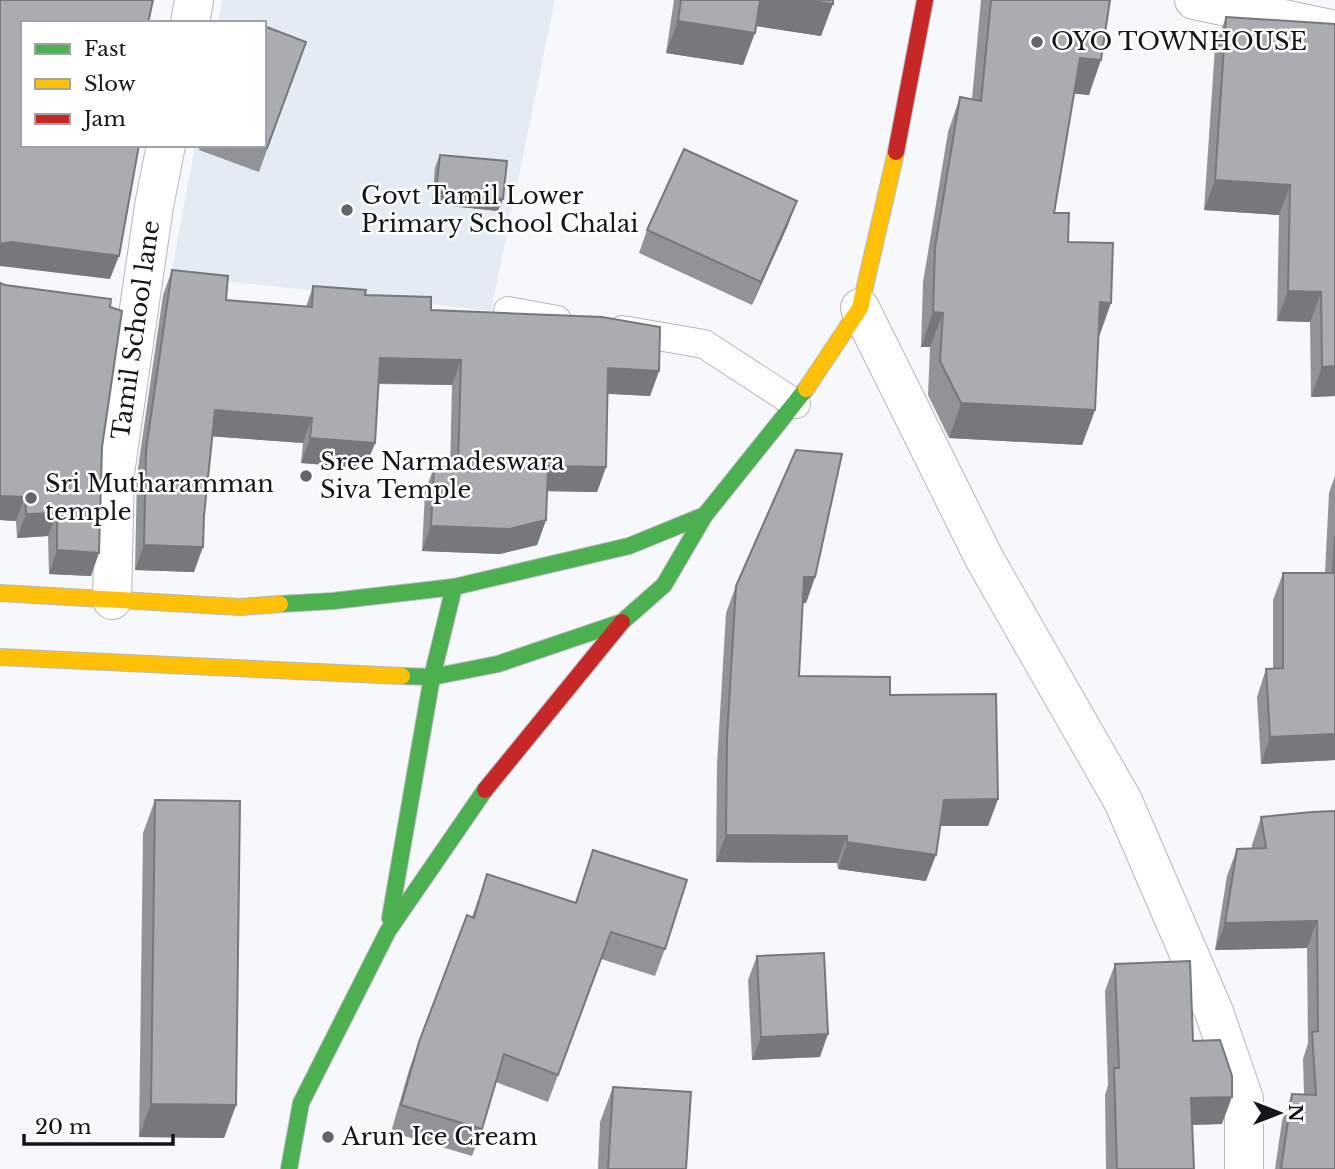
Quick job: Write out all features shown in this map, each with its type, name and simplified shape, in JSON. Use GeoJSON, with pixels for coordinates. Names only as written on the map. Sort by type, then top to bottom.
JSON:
{"type":"FeatureCollection","features":[{"type":"Feature","properties":{"kind":"main road"},"geometry":{"type":"LineString","coordinates":[[289,1169],[300,1103],[388,931],[486,788],[622,622],[664,584],[705,515],[796,404],[860,308],[891,178],[925,0]]}},
{"type":"Feature","properties":{"kind":"main road"},"geometry":{"type":"LineString","coordinates":[[0,593],[240,607],[332,601],[454,587],[629,546],[705,515]]}},
{"type":"Feature","properties":{"kind":"main road"},"geometry":{"type":"LineString","coordinates":[[388,931],[432,677],[454,587]]}},
{"type":"Feature","properties":{"kind":"main road"},"geometry":{"type":"LineString","coordinates":[[0,657],[432,677],[498,664],[622,622]]}},
{"type":"Feature","properties":{"kind":"street"},"geometry":{"type":"LineString","coordinates":[[190,21],[194,0]]}},
{"type":"Feature","properties":{"kind":"street"},"geometry":{"type":"LineString","coordinates":[[1194,0],[1335,30]]}},
{"type":"Feature","properties":{"kind":"street","name":"Tamil School lane"},"geometry":{"type":"LineString","coordinates":[[113,600],[115,472],[166,147]]}},
{"type":"Feature","properties":{"kind":"street"},"geometry":{"type":"LineString","coordinates":[[102,300],[139,305]]}},
{"type":"Feature","properties":{"kind":"street"},"geometry":{"type":"LineString","coordinates":[[860,308],[984,558],[1123,801],[1214,1012],[1244,1099],[1244,1169]]}},
{"type":"Feature","properties":{"kind":"lane"},"geometry":{"type":"LineString","coordinates":[[508,312],[704,344],[796,404]]}},
{"type":"Feature","properties":{"kind":"shaded area","name":"Govt Tamil Lower Primary School Chalai"},"geometry":{"type":"Polygon","coordinates":[[[222,0],[555,0],[491,311],[171,275],[195,147],[266,147],[266,21],[218,21],[222,0]]]}},
{"type":"Feature","properties":{"kind":"building"},"geometry":{"type":"Polygon","coordinates":[[[0,0],[153,0],[148,21],[21,21],[21,147],[139,147],[119,256],[11,242],[0,244],[0,0]]]}},
{"type":"Feature","properties":{"kind":"building"},"geometry":{"type":"Polygon","coordinates":[[[681,0],[760,0],[755,33],[678,21],[681,0]]]}},
{"type":"Feature","properties":{"kind":"building"},"geometry":{"type":"Polygon","coordinates":[[[805,0],[833,0],[833,4],[805,0]]]}},
{"type":"Feature","properties":{"kind":"building"},"geometry":{"type":"Polygon","coordinates":[[[991,0],[1110,0],[1101,60],[1080,58],[1054,213],[1069,213],[1068,242],[1113,243],[1111,303],[1100,302],[1095,410],[961,403],[940,361],[943,313],[933,312],[935,247],[960,97],[981,101],[991,0]]]}},
{"type":"Feature","properties":{"kind":"building"},"geometry":{"type":"Polygon","coordinates":[[[1226,17],[1335,24],[1335,366],[1322,367],[1321,292],[1288,291],[1290,185],[1215,180],[1226,17]]]}},
{"type":"Feature","properties":{"kind":"building"},"geometry":{"type":"Polygon","coordinates":[[[266,27],[306,42],[267,148],[264,147],[266,27]]]}},
{"type":"Feature","properties":{"kind":"building"},"geometry":{"type":"Polygon","coordinates":[[[684,149],[797,201],[761,282],[647,230],[684,149]]]}},
{"type":"Feature","properties":{"kind":"building"},"geometry":{"type":"Polygon","coordinates":[[[440,155],[507,161],[503,199],[436,191],[440,155]]]}},
{"type":"Feature","properties":{"kind":"building"},"geometry":{"type":"Polygon","coordinates":[[[172,270],[228,276],[226,300],[312,307],[313,286],[366,290],[365,295],[431,297],[431,310],[602,317],[660,327],[659,371],[608,368],[606,467],[548,466],[546,520],[509,529],[431,526],[434,467],[458,468],[461,360],[380,358],[375,443],[310,438],[312,418],[215,410],[203,547],[144,545],[146,450],[172,270]]]}},
{"type":"Feature","properties":{"kind":"building"},"geometry":{"type":"Polygon","coordinates":[[[0,283],[111,299],[110,307],[122,311],[102,447],[99,553],[57,550],[57,513],[26,514],[25,497],[0,496],[0,283]]]}},
{"type":"Feature","properties":{"kind":"building"},"geometry":{"type":"Polygon","coordinates":[[[796,450],[842,454],[815,577],[804,577],[799,676],[890,677],[890,695],[996,694],[998,799],[944,800],[936,855],[847,842],[847,836],[726,835],[727,737],[736,586],[796,450]]]}},
{"type":"Feature","properties":{"kind":"building"},"geometry":{"type":"Polygon","coordinates":[[[1335,536],[1335,734],[1270,737],[1266,669],[1283,668],[1283,573],[1333,573],[1335,536]]]}},
{"type":"Feature","properties":{"kind":"building"},"geometry":{"type":"Polygon","coordinates":[[[155,800],[240,801],[236,1105],[151,1104],[155,800]]]}},
{"type":"Feature","properties":{"kind":"building"},"geometry":{"type":"Polygon","coordinates":[[[1335,811],[1335,1169],[1281,1169],[1292,1094],[1316,1095],[1312,1032],[1318,1031],[1317,921],[1225,923],[1237,849],[1266,848],[1261,817],[1335,811]]]}},
{"type":"Feature","properties":{"kind":"building"},"geometry":{"type":"Polygon","coordinates":[[[593,850],[687,880],[665,949],[611,932],[558,1075],[504,1054],[482,1129],[401,1105],[419,1042],[467,915],[474,918],[487,874],[576,903],[593,850]]]}},
{"type":"Feature","properties":{"kind":"building"},"geometry":{"type":"Polygon","coordinates":[[[824,953],[828,1034],[761,1037],[757,956],[824,953]]]}},
{"type":"Feature","properties":{"kind":"building"},"geometry":{"type":"Polygon","coordinates":[[[1190,961],[1193,1041],[1220,1040],[1232,1076],[1232,1097],[1191,1098],[1194,1169],[1117,1169],[1114,1068],[1119,1068],[1115,964],[1190,961]]]}},
{"type":"Feature","properties":{"kind":"building"},"geometry":{"type":"Polygon","coordinates":[[[613,1087],[691,1092],[686,1169],[608,1169],[613,1087]]]}},
{"type":"Feature","properties":{"kind":"traffic: fast"},"geometry":{"type":"LineString","coordinates":[[402,676],[432,677],[498,664],[622,622],[664,585],[705,515],[806,389]]}},
{"type":"Feature","properties":{"kind":"traffic: fast"},"geometry":{"type":"LineString","coordinates":[[280,604],[333,601],[454,587],[629,546],[705,515]]}},
{"type":"Feature","properties":{"kind":"traffic: fast"},"geometry":{"type":"LineString","coordinates":[[390,918],[432,677],[454,587]]}},
{"type":"Feature","properties":{"kind":"traffic: fast"},"geometry":{"type":"LineString","coordinates":[[289,1169],[301,1103],[388,931],[485,790]]}},
{"type":"Feature","properties":{"kind":"traffic: slow"},"geometry":{"type":"LineString","coordinates":[[806,389],[860,308],[896,152]]}},
{"type":"Feature","properties":{"kind":"traffic: slow"},"geometry":{"type":"LineString","coordinates":[[0,593],[240,607],[280,604]]}},
{"type":"Feature","properties":{"kind":"traffic: slow"},"geometry":{"type":"LineString","coordinates":[[0,657],[402,676]]}},
{"type":"Feature","properties":{"kind":"traffic: jam"},"geometry":{"type":"LineString","coordinates":[[896,152],[925,0]]}},
{"type":"Feature","properties":{"kind":"traffic: jam"},"geometry":{"type":"LineString","coordinates":[[485,790],[622,622]]}},
{"type":"Feature","properties":{"kind":"place","name":"OYO TOWNHOUSE"},"geometry":{"type":"Point","coordinates":[1037,42]}},
{"type":"Feature","properties":{"kind":"place","name":"Govt Tamil Lower Primary School Chalai"},"geometry":{"type":"Point","coordinates":[347,210]}},
{"type":"Feature","properties":{"kind":"place","name":"Sree Narmadeswara Siva Temple"},"geometry":{"type":"Point","coordinates":[306,476]}},
{"type":"Feature","properties":{"kind":"place","name":"Sri Mutharamman temple"},"geometry":{"type":"Point","coordinates":[31,498]}},
{"type":"Feature","properties":{"kind":"place","name":"Arun Ice Cream"},"geometry":{"type":"Point","coordinates":[328,1137]}}]}
